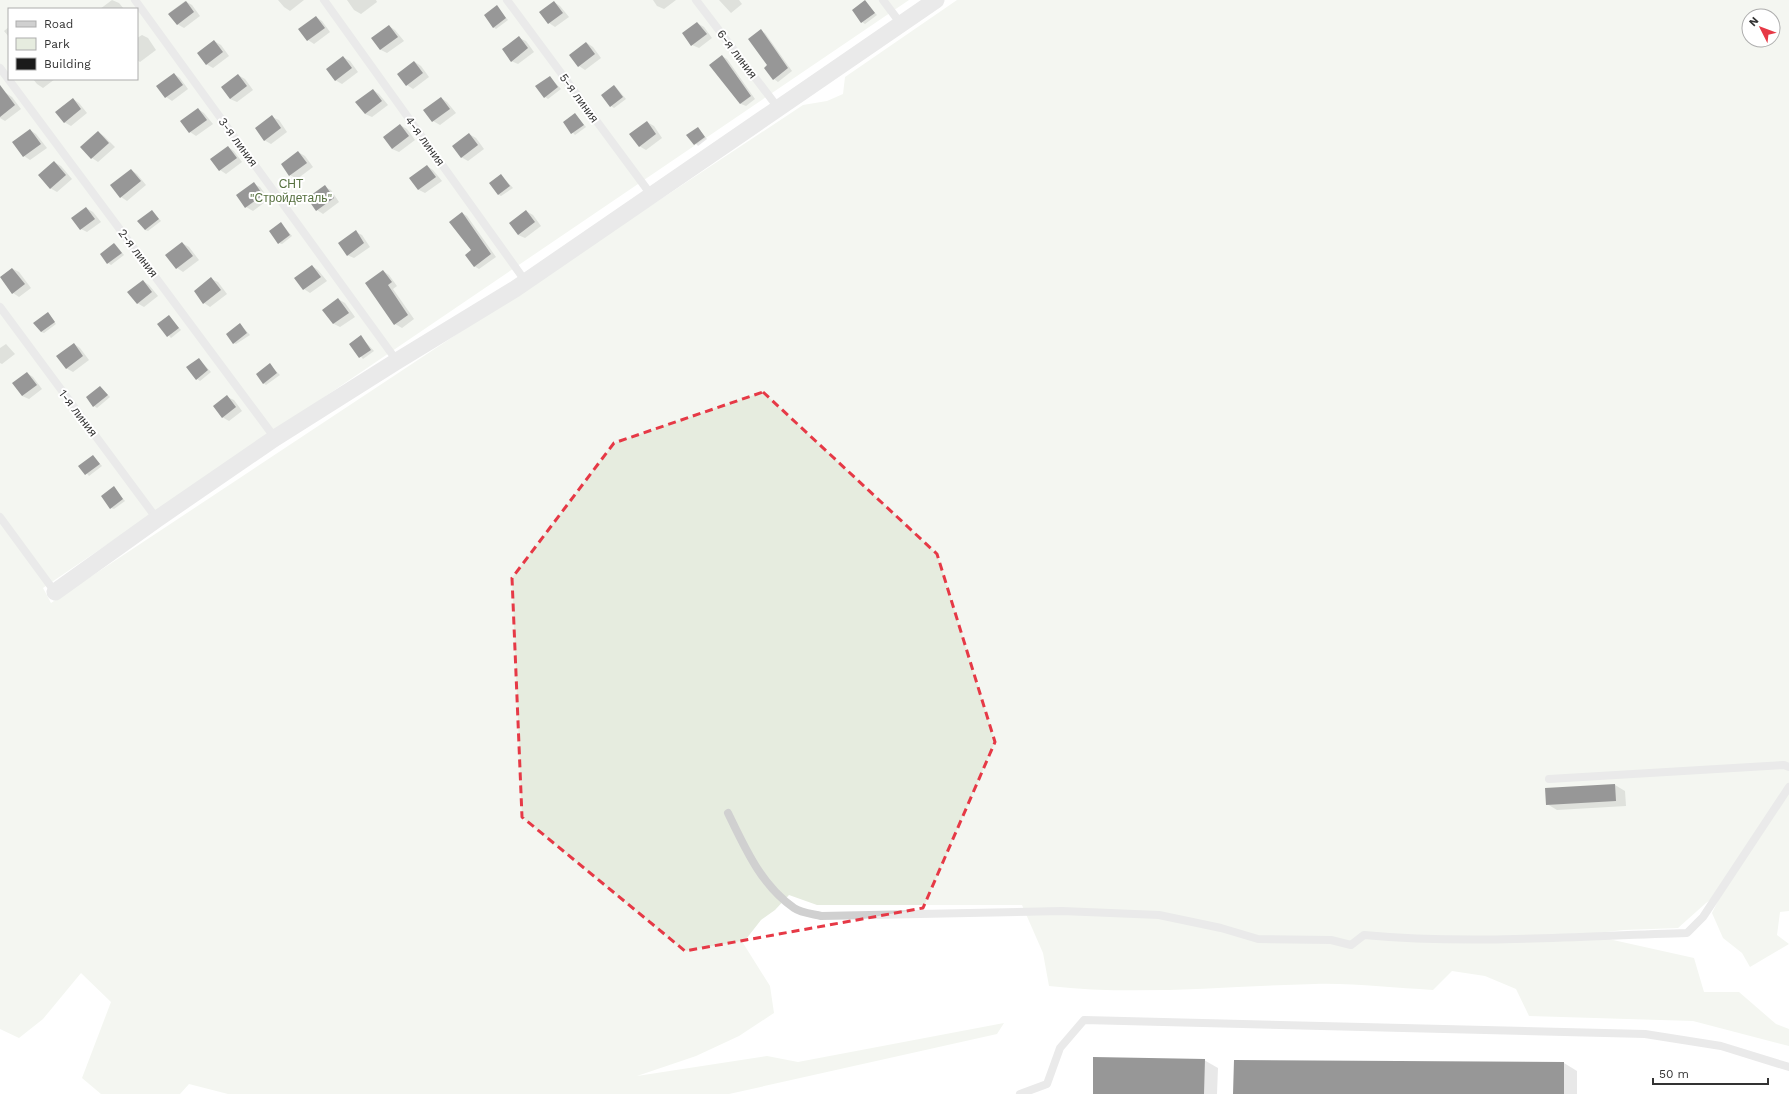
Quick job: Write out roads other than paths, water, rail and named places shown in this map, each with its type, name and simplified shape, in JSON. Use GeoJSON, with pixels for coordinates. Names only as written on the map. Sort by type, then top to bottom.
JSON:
{"type":"FeatureCollection","features":[{"type":"Feature","properties":{"kind":"street"},"geometry":{"type":"LineString","coordinates":[[55,592],[156,519],[275,438],[526,282],[936,0]]}},
{"type":"Feature","properties":{"kind":"lane","name":"3-я линия"},"geometry":{"type":"LineString","coordinates":[[135,0],[397,361]]}},
{"type":"Feature","properties":{"kind":"lane","name":"4-я линия"},"geometry":{"type":"LineString","coordinates":[[324,0],[526,282]]}},
{"type":"Feature","properties":{"kind":"lane","name":"5-я линия"},"geometry":{"type":"LineString","coordinates":[[507,0],[652,196]]}},
{"type":"Feature","properties":{"kind":"lane","name":"6-я линия"},"geometry":{"type":"LineString","coordinates":[[696,0],[779,109]]}},
{"type":"Feature","properties":{"kind":"lane"},"geometry":{"type":"LineString","coordinates":[[883,0],[901,24]]}},
{"type":"Feature","properties":{"kind":"lane","name":"2-я линия"},"geometry":{"type":"LineString","coordinates":[[0,68],[8,79]]}},
{"type":"Feature","properties":{"kind":"lane","name":"2-я линия"},"geometry":{"type":"LineString","coordinates":[[9,80],[275,438]]}},
{"type":"Feature","properties":{"kind":"lane","name":"1-я линия"},"geometry":{"type":"LineString","coordinates":[[0,307],[156,519]]}},
{"type":"Feature","properties":{"kind":"lane"},"geometry":{"type":"LineString","coordinates":[[0,517],[55,592]]}},
{"type":"Feature","properties":{"kind":"lane"},"geometry":{"type":"LineString","coordinates":[[1549,779],[1784,765],[1789,768]]}},
{"type":"Feature","properties":{"kind":"lane"},"geometry":{"type":"LineString","coordinates":[[728,813],[751,860],[771,887],[795,909],[821,916],[1062,911],[1159,915],[1221,928],[1258,939],[1331,940],[1351,945],[1364,935],[1407,939],[1495,939],[1687,933],[1702,917],[1789,787]]}},
{"type":"Feature","properties":{"kind":"lane"},"geometry":{"type":"LineString","coordinates":[[1020,1094],[1047,1084],[1060,1048],[1084,1020],[1645,1034],[1721,1046],[1789,1067]]}},
{"type":"Feature","properties":{"kind":"park label","name":"СНТ \"Стройдеталь\""},"geometry":{"type":"Point","coordinates":[291,191]}}]}
